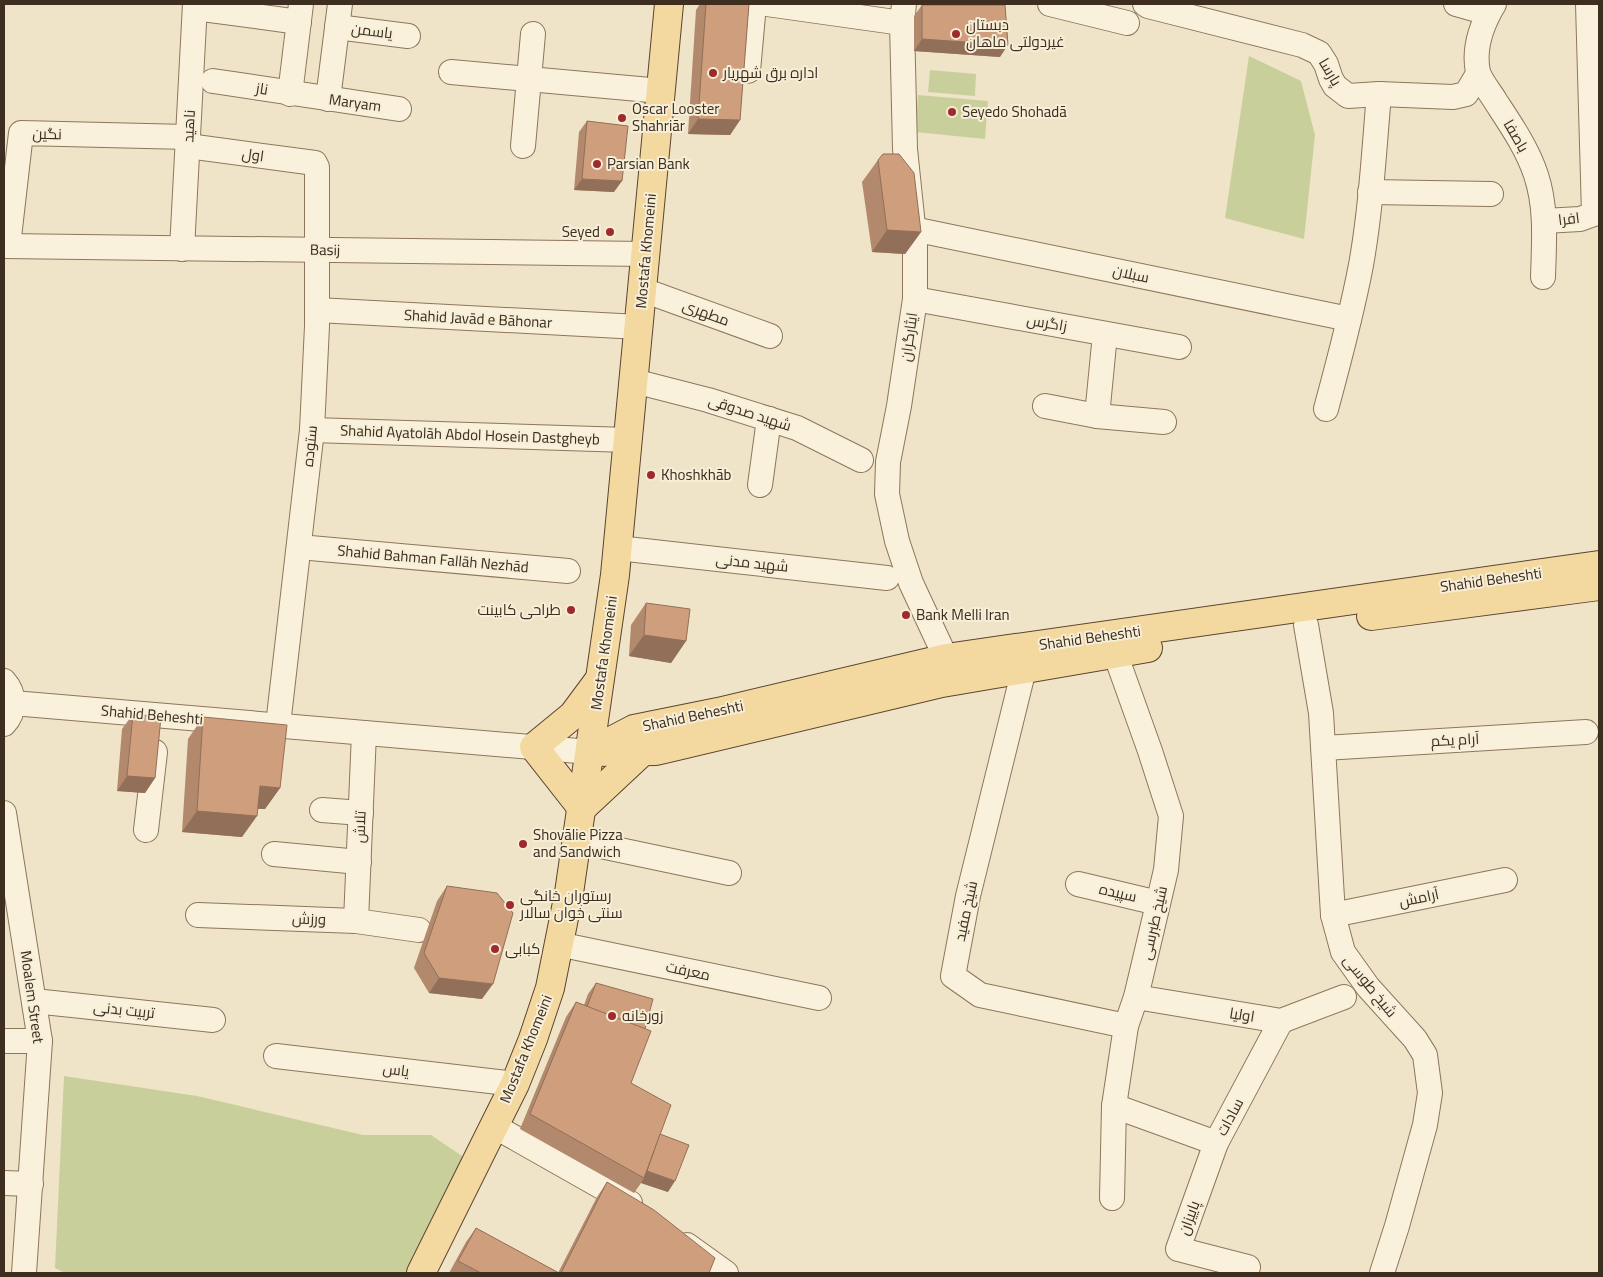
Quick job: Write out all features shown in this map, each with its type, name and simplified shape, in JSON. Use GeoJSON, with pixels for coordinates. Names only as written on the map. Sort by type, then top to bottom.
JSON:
{"type":"FeatureCollection","features":[{"type":"Feature","properties":{"kind":"main road","name":"Mostafa Khomeini"},"geometry":{"type":"LineString","coordinates":[[421,1273],[515,1084],[550,988],[570,893],[618,548],[669,4]]}},
{"type":"Feature","properties":{"kind":"main road","name":"Shahid Beheshti"},"geometry":{"type":"LineString","coordinates":[[590,752],[634,729],[718,712],[946,658],[1599,565]]}},
{"type":"Feature","properties":{"kind":"main road","name":"Shahid Beheshti"},"geometry":{"type":"LineString","coordinates":[[590,752],[656,751],[942,683],[1115,653],[1306,625],[1599,586]]}},
{"type":"Feature","properties":{"kind":"main road"},"geometry":{"type":"LineString","coordinates":[[599,680],[573,715],[534,748],[582,808],[642,752]]}},
{"type":"Feature","properties":{"kind":"street"},"geometry":{"type":"LineString","coordinates":[[748,71],[754,4]]}},
{"type":"Feature","properties":{"kind":"street"},"geometry":{"type":"LineString","coordinates":[[767,4],[903,14]]}},
{"type":"Feature","properties":{"kind":"street"},"geometry":{"type":"LineString","coordinates":[[1050,4],[1127,23]]}},
{"type":"Feature","properties":{"kind":"street","name":"پارسا"},"geometry":{"type":"LineString","coordinates":[[1145,4],[1302,45],[1318,53],[1326,64],[1335,86],[1348,96],[1379,94],[1453,96],[1466,94],[1478,74]]}},
{"type":"Feature","properties":{"kind":"street"},"geometry":{"type":"LineString","coordinates":[[1456,4],[1491,8],[1484,21],[1477,50],[1478,74]]}},
{"type":"Feature","properties":{"kind":"street","name":"افرا"},"geometry":{"type":"LineString","coordinates":[[1544,221],[1580,219],[1594,214],[1588,4]]}},
{"type":"Feature","properties":{"kind":"street"},"geometry":{"type":"LineString","coordinates":[[195,6],[300,13],[310,97]]}},
{"type":"Feature","properties":{"kind":"street","name":"ناهید"},"geometry":{"type":"LineString","coordinates":[[182,248],[195,6]]}},
{"type":"Feature","properties":{"kind":"street","name":"ایثارگران"},"geometry":{"type":"LineString","coordinates":[[903,14],[905,149],[915,245],[915,299],[900,406],[888,462],[887,494],[896,541],[911,583],[946,658]]}},
{"type":"Feature","properties":{"kind":"street"},"geometry":{"type":"LineString","coordinates":[[310,97],[338,15]]}},
{"type":"Feature","properties":{"kind":"street","name":"یاسمن"},"geometry":{"type":"LineString","coordinates":[[338,15],[408,36]]}},
{"type":"Feature","properties":{"kind":"street"},"geometry":{"type":"LineString","coordinates":[[523,146],[533,34]]}},
{"type":"Feature","properties":{"kind":"street"},"geometry":{"type":"LineString","coordinates":[[451,72],[661,91]]}},
{"type":"Feature","properties":{"kind":"street","name":"باصفا"},"geometry":{"type":"LineString","coordinates":[[1478,74],[1524,145],[1542,196],[1544,221],[1543,277]]}},
{"type":"Feature","properties":{"kind":"street","name":"ناز"},"geometry":{"type":"LineString","coordinates":[[213,81],[310,97]]}},
{"type":"Feature","properties":{"kind":"street"},"geometry":{"type":"LineString","coordinates":[[1326,409],[1362,263],[1379,94]]}},
{"type":"Feature","properties":{"kind":"street","name":"Maryam"},"geometry":{"type":"LineString","coordinates":[[310,97],[400,110]]}},
{"type":"Feature","properties":{"kind":"street","name":"نگین"},"geometry":{"type":"LineString","coordinates":[[6,246],[20,133],[188,141]]}},
{"type":"Feature","properties":{"kind":"street","name":"اول"},"geometry":{"type":"LineString","coordinates":[[188,141],[315,163],[316,165]]}},
{"type":"Feature","properties":{"kind":"street","name":"ستوده"},"geometry":{"type":"LineString","coordinates":[[278,725],[312,430],[317,310],[316,165]]}},
{"type":"Feature","properties":{"kind":"street"},"geometry":{"type":"LineString","coordinates":[[1370,192],[1491,194]]}},
{"type":"Feature","properties":{"kind":"street","name":"سبلان"},"geometry":{"type":"LineString","coordinates":[[913,229],[1349,319]]}},
{"type":"Feature","properties":{"kind":"street","name":"Basij"},"geometry":{"type":"LineString","coordinates":[[6,246],[646,254]]}},
{"type":"Feature","properties":{"kind":"street","name":"مطهری"},"geometry":{"type":"LineString","coordinates":[[643,290],[770,336]]}},
{"type":"Feature","properties":{"kind":"street","name":"زاگرس"},"geometry":{"type":"LineString","coordinates":[[915,299],[1179,347]]}},
{"type":"Feature","properties":{"kind":"street","name":"Shahid Javād e Bāhonar"},"geometry":{"type":"LineString","coordinates":[[317,310],[639,327]]}},
{"type":"Feature","properties":{"kind":"street"},"geometry":{"type":"LineString","coordinates":[[1097,416],[1105,334]]}},
{"type":"Feature","properties":{"kind":"street","name":"شهید صدوقی"},"geometry":{"type":"LineString","coordinates":[[634,381],[708,400],[797,428],[861,460]]}},
{"type":"Feature","properties":{"kind":"street"},"geometry":{"type":"LineString","coordinates":[[1044,406],[1097,416],[1164,422]]}},
{"type":"Feature","properties":{"kind":"street"},"geometry":{"type":"LineString","coordinates":[[760,485],[769,419]]}},
{"type":"Feature","properties":{"kind":"street","name":"Shahid Ayatolāh Abdol Hosein Dastgheyb"},"geometry":{"type":"LineString","coordinates":[[312,430],[628,440]]}},
{"type":"Feature","properties":{"kind":"street","name":"Shahid Bahman Fallāh Nezhād"},"geometry":{"type":"LineString","coordinates":[[299,547],[568,571]]}},
{"type":"Feature","properties":{"kind":"street","name":"شهید مدنی"},"geometry":{"type":"LineString","coordinates":[[618,548],[887,578]]}},
{"type":"Feature","properties":{"kind":"street","name":"شیخ طوسی"},"geometry":{"type":"LineString","coordinates":[[1306,625],[1321,713],[1333,916],[1343,952],[1368,987],[1415,1038],[1425,1056],[1430,1093],[1425,1125],[1382,1273]]}},
{"type":"Feature","properties":{"kind":"street","name":"شیخ طبرسی"},"geometry":{"type":"LineString","coordinates":[[1112,1198],[1114,1106],[1126,1026],[1136,997],[1166,870],[1170,816],[1150,750],[1115,653]]}},
{"type":"Feature","properties":{"kind":"street","name":"شیخ مفید"},"geometry":{"type":"LineString","coordinates":[[1024,669],[968,896],[953,976],[980,995],[1126,1026]]}},
{"type":"Feature","properties":{"kind":"street"},"geometry":{"type":"LineString","coordinates":[[4,681],[12,694],[13,703],[12,712],[4,724]]}},
{"type":"Feature","properties":{"kind":"street","name":"Shahid Beheshti"},"geometry":{"type":"LineString","coordinates":[[13,703],[590,752]]}},
{"type":"Feature","properties":{"kind":"street"},"geometry":{"type":"LineString","coordinates":[[146,830],[158,715]]}},
{"type":"Feature","properties":{"kind":"street","name":"آرام یکم"},"geometry":{"type":"LineString","coordinates":[[1324,748],[1586,732]]}},
{"type":"Feature","properties":{"kind":"street","name":"تلاش"},"geometry":{"type":"LineString","coordinates":[[356,921],[364,733]]}},
{"type":"Feature","properties":{"kind":"street"},"geometry":{"type":"LineString","coordinates":[[322,810],[361,813]]}},
{"type":"Feature","properties":{"kind":"street","name":"Moalem Street"},"geometry":{"type":"LineString","coordinates":[[4,813],[7,851],[40,1041],[24,1273]]}},
{"type":"Feature","properties":{"kind":"street"},"geometry":{"type":"LineString","coordinates":[[577,841],[729,873]]}},
{"type":"Feature","properties":{"kind":"street"},"geometry":{"type":"LineString","coordinates":[[274,854],[359,862]]}},
{"type":"Feature","properties":{"kind":"street","name":"آرامش"},"geometry":{"type":"LineString","coordinates":[[1333,916],[1505,880]]}},
{"type":"Feature","properties":{"kind":"street","name":"سپیده"},"geometry":{"type":"LineString","coordinates":[[1078,884],[1158,903]]}},
{"type":"Feature","properties":{"kind":"street","name":"ورزش"},"geometry":{"type":"LineString","coordinates":[[198,915],[356,921],[419,930]]}},
{"type":"Feature","properties":{"kind":"street","name":"معرفت"},"geometry":{"type":"LineString","coordinates":[[558,944],[819,998]]}},
{"type":"Feature","properties":{"kind":"street","name":"اولیا"},"geometry":{"type":"LineString","coordinates":[[1136,997],[1281,1021]]}},
{"type":"Feature","properties":{"kind":"street"},"geometry":{"type":"LineString","coordinates":[[1281,1021],[1344,997]]}},
{"type":"Feature","properties":{"kind":"street","name":"تربیت بدنی"},"geometry":{"type":"LineString","coordinates":[[34,1001],[213,1020]]}},
{"type":"Feature","properties":{"kind":"street","name":"سادات"},"geometry":{"type":"LineString","coordinates":[[1114,1106],[1216,1143],[1281,1021]]}},
{"type":"Feature","properties":{"kind":"street"},"geometry":{"type":"LineString","coordinates":[[4,1042],[40,1041]]}},
{"type":"Feature","properties":{"kind":"street","name":"یاس"},"geometry":{"type":"LineString","coordinates":[[276,1056],[515,1084]]}},
{"type":"Feature","properties":{"kind":"street"},"geometry":{"type":"LineString","coordinates":[[494,1126],[630,1203],[646,1215]]}},
{"type":"Feature","properties":{"kind":"street","name":"پاییزان"},"geometry":{"type":"LineString","coordinates":[[1216,1143],[1178,1249],[1248,1268],[1246,1273]]}},
{"type":"Feature","properties":{"kind":"street"},"geometry":{"type":"LineString","coordinates":[[4,1183],[31,1184]]}},
{"type":"Feature","properties":{"kind":"street"},"geometry":{"type":"LineString","coordinates":[[670,1232],[726,1273]]}},
{"type":"Feature","properties":{"kind":"green space"},"geometry":{"type":"Polygon","coordinates":[[[1249,56],[1301,81],[1315,135],[1304,239],[1225,218],[1249,56]]]}},
{"type":"Feature","properties":{"kind":"green space"},"geometry":{"type":"Polygon","coordinates":[[[930,70],[976,74],[975,96],[928,92],[930,70]]]}},
{"type":"Feature","properties":{"kind":"green space"},"geometry":{"type":"Polygon","coordinates":[[[918,95],[988,101],[985,139],[915,132],[918,95]]]}},
{"type":"Feature","properties":{"kind":"green space"},"geometry":{"type":"Polygon","coordinates":[[[64,1076],[197,1096],[363,1135],[431,1135],[465,1158],[407,1273],[65,1273],[55,1268],[64,1076]]]}},
{"type":"Feature","properties":{"kind":"building","name":"اداره برق شهریار"},"geometry":{"type":"Polygon","coordinates":[[[706,4],[749,4],[740,120],[698,119],[706,4]]]}},
{"type":"Feature","properties":{"kind":"building","name":"دبستان غیردولتی ماهان"},"geometry":{"type":"Polygon","coordinates":[[[922,5],[1005,5],[1008,45],[922,39],[922,5]]]}},
{"type":"Feature","properties":{"kind":"building","name":"Parsian Bank"},"geometry":{"type":"Polygon","coordinates":[[[587,121],[628,126],[622,181],[582,179],[587,121]]]}},
{"type":"Feature","properties":{"kind":"building"},"geometry":{"type":"Polygon","coordinates":[[[883,154],[899,154],[914,173],[921,232],[887,230],[878,160],[883,154]]]}},
{"type":"Feature","properties":{"kind":"building"},"geometry":{"type":"Polygon","coordinates":[[[646,603],[690,609],[686,641],[644,635],[646,603]]]}},
{"type":"Feature","properties":{"kind":"building"},"geometry":{"type":"Polygon","coordinates":[[[133,714],[161,717],[155,778],[127,776],[133,714]]]}},
{"type":"Feature","properties":{"kind":"building"},"geometry":{"type":"Polygon","coordinates":[[[203,717],[287,725],[280,788],[260,786],[257,816],[197,811],[203,717]]]}},
{"type":"Feature","properties":{"kind":"building"},"geometry":{"type":"Polygon","coordinates":[[[447,886],[497,893],[513,913],[493,984],[439,978],[424,953],[447,886]]]}},
{"type":"Feature","properties":{"kind":"building"},"geometry":{"type":"Polygon","coordinates":[[[596,983],[653,999],[645,1029],[587,1007],[596,983]]]}},
{"type":"Feature","properties":{"kind":"building"},"geometry":{"type":"Polygon","coordinates":[[[576,1002],[651,1031],[631,1083],[671,1105],[644,1178],[530,1114],[576,1002]]]}},
{"type":"Feature","properties":{"kind":"building"},"geometry":{"type":"Polygon","coordinates":[[[660,1134],[689,1145],[675,1181],[647,1171],[660,1134]]]}},
{"type":"Feature","properties":{"kind":"building"},"geometry":{"type":"Polygon","coordinates":[[[607,1182],[654,1210],[715,1258],[709,1273],[561,1273],[607,1182]]]}},
{"type":"Feature","properties":{"kind":"building"},"geometry":{"type":"Polygon","coordinates":[[[476,1228],[559,1273],[481,1273],[458,1261],[476,1228]]]}},
{"type":"Feature","properties":{"kind":"place","name":"دبستان غیردولتی ماهان"},"geometry":{"type":"Point","coordinates":[956,34]}},
{"type":"Feature","properties":{"kind":"place","name":"اداره برق شهریار"},"geometry":{"type":"Point","coordinates":[713,73]}},
{"type":"Feature","properties":{"kind":"place","name":"Seyedo Shohadā"},"geometry":{"type":"Point","coordinates":[952,112]}},
{"type":"Feature","properties":{"kind":"place","name":"Oscar Looster Shahriār"},"geometry":{"type":"Point","coordinates":[622,118]}},
{"type":"Feature","properties":{"kind":"place","name":"Parsian Bank"},"geometry":{"type":"Point","coordinates":[597,164]}},
{"type":"Feature","properties":{"kind":"place","name":"Seyed"},"geometry":{"type":"Point","coordinates":[610,232]}},
{"type":"Feature","properties":{"kind":"place","name":"Khoshkhāb"},"geometry":{"type":"Point","coordinates":[651,475]}},
{"type":"Feature","properties":{"kind":"place","name":"طراحی کابینت"},"geometry":{"type":"Point","coordinates":[571,610]}},
{"type":"Feature","properties":{"kind":"place","name":"Bank Melli Iran"},"geometry":{"type":"Point","coordinates":[906,615]}},
{"type":"Feature","properties":{"kind":"place","name":"Shovālie Pizza and Sandwich"},"geometry":{"type":"Point","coordinates":[523,844]}},
{"type":"Feature","properties":{"kind":"place","name":"رستوران خانگی سنتی خوان سالار"},"geometry":{"type":"Point","coordinates":[510,905]}},
{"type":"Feature","properties":{"kind":"place","name":"کبابی"},"geometry":{"type":"Point","coordinates":[495,949]}},
{"type":"Feature","properties":{"kind":"place","name":"زورخانه"},"geometry":{"type":"Point","coordinates":[612,1016]}}]}
